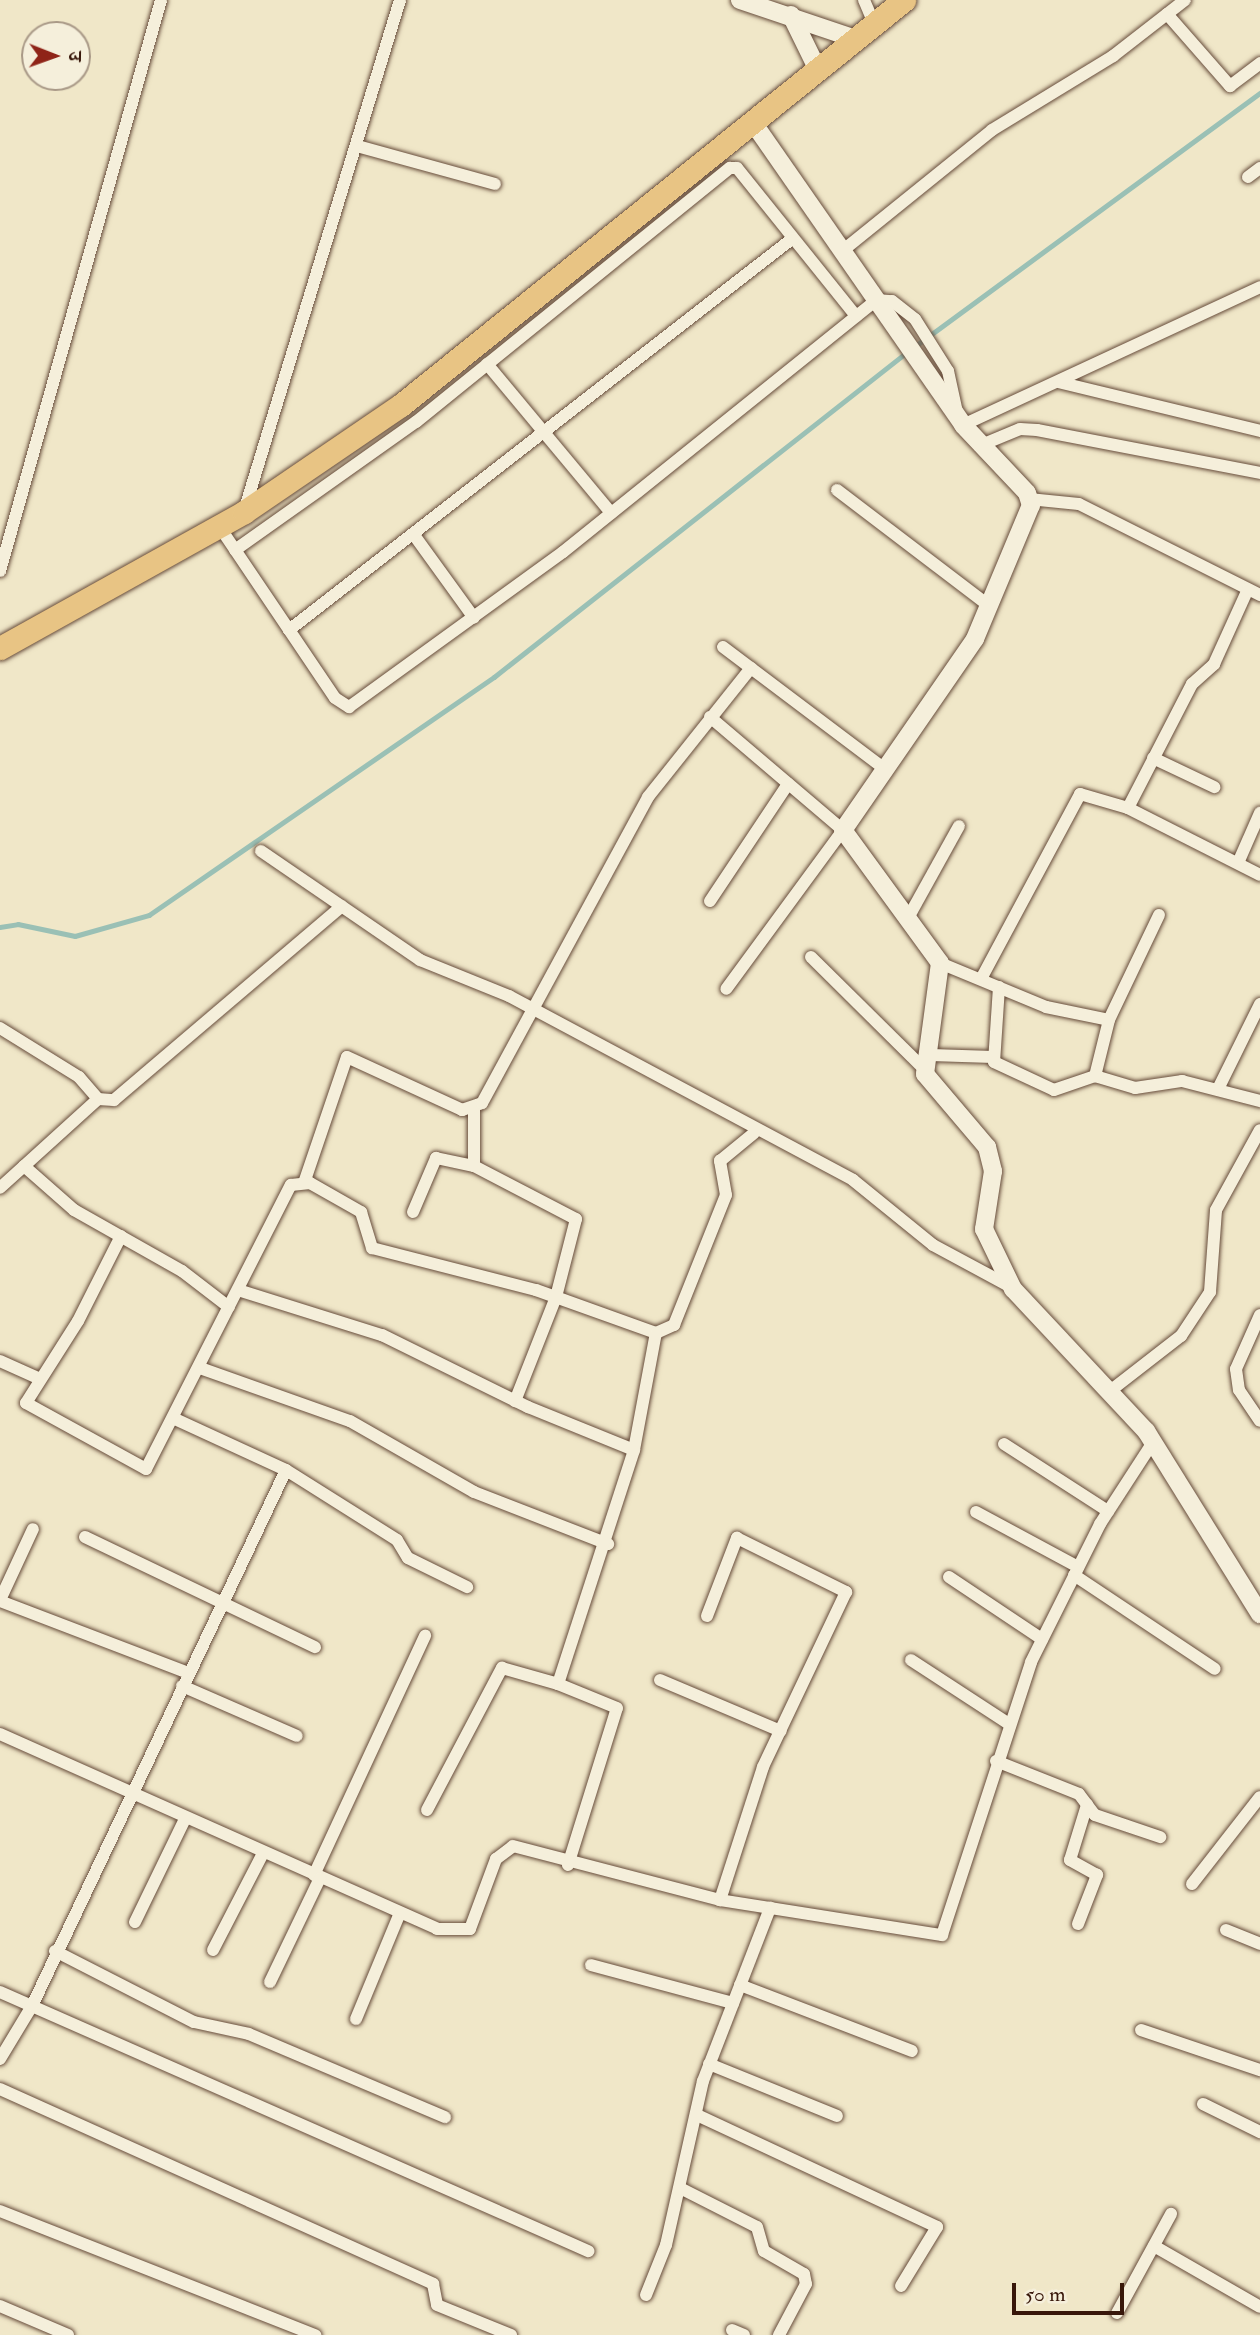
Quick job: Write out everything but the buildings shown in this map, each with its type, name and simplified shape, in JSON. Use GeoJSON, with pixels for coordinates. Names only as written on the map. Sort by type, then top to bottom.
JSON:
{"type":"FeatureCollection","features":[{"type":"Feature","properties":{"kind":"highway"},"geometry":{"type":"LineString","coordinates":[[0,648],[244,512],[401,405],[605,254],[752,121],[904,0]]}},
{"type":"Feature","properties":{"kind":"street"},"geometry":{"type":"LineString","coordinates":[[0,571],[161,0]]}},
{"type":"Feature","properties":{"kind":"street"},"geometry":{"type":"LineString","coordinates":[[244,512],[401,0]]}},
{"type":"Feature","properties":{"kind":"street"},"geometry":{"type":"LineString","coordinates":[[740,0],[853,38]]}},
{"type":"Feature","properties":{"kind":"street"},"geometry":{"type":"LineString","coordinates":[[864,0],[874,24]]}},
{"type":"Feature","properties":{"kind":"street"},"geometry":{"type":"LineString","coordinates":[[841,252],[992,130],[1113,56],[1185,0]]}},
{"type":"Feature","properties":{"kind":"street"},"geometry":{"type":"LineString","coordinates":[[1167,14],[1226,84],[1260,63]]}},
{"type":"Feature","properties":{"kind":"street"},"geometry":{"type":"LineString","coordinates":[[791,15],[817,68]]}},
{"type":"Feature","properties":{"kind":"street"},"geometry":{"type":"LineString","coordinates":[[752,121],[960,421],[979,446],[1029,499],[1079,504],[1260,595]]}},
{"type":"Feature","properties":{"kind":"street"},"geometry":{"type":"LineString","coordinates":[[356,146],[495,184]]}},
{"type":"Feature","properties":{"kind":"street"},"geometry":{"type":"LineString","coordinates":[[235,550],[487,364],[605,254],[733,168],[856,316]]}},
{"type":"Feature","properties":{"kind":"street"},"geometry":{"type":"LineString","coordinates":[[1248,177],[1260,168]]}},
{"type":"Feature","properties":{"kind":"street"},"geometry":{"type":"LineString","coordinates":[[289,630],[544,437],[793,238]]}},
{"type":"Feature","properties":{"kind":"street"},"geometry":{"type":"LineString","coordinates":[[960,421],[1058,382],[1260,287]]}},
{"type":"Feature","properties":{"kind":"street"},"geometry":{"type":"LineString","coordinates":[[219,526],[335,698],[349,707],[474,618],[611,513],[876,300],[892,301],[915,319],[948,371],[960,421]]}},
{"type":"Feature","properties":{"kind":"street"},"geometry":{"type":"LineString","coordinates":[[487,364],[544,437],[611,513]]}},
{"type":"Feature","properties":{"kind":"street"},"geometry":{"type":"LineString","coordinates":[[1058,382],[1260,431]]}},
{"type":"Feature","properties":{"kind":"street"},"geometry":{"type":"LineString","coordinates":[[979,446],[1020,429],[1037,430],[1260,473]]}},
{"type":"Feature","properties":{"kind":"street"},"geometry":{"type":"LineString","coordinates":[[837,490],[989,606]]}},
{"type":"Feature","properties":{"kind":"street"},"geometry":{"type":"LineString","coordinates":[[726,989],[843,830],[975,639],[1029,499]]}},
{"type":"Feature","properties":{"kind":"street"},"geometry":{"type":"LineString","coordinates":[[414,535],[474,618]]}},
{"type":"Feature","properties":{"kind":"street"},"geometry":{"type":"LineString","coordinates":[[1128,808],[1192,684],[1214,664],[1248,589]]}},
{"type":"Feature","properties":{"kind":"street"},"geometry":{"type":"LineString","coordinates":[[723,648],[885,769]]}},
{"type":"Feature","properties":{"kind":"street"},"geometry":{"type":"LineString","coordinates":[[474,1166],[474,1109],[534,1010],[623,838],[710,717],[751,668]]}},
{"type":"Feature","properties":{"kind":"street"},"geometry":{"type":"LineString","coordinates":[[710,717],[843,830],[940,963],[1046,1007],[1109,1020]]}},
{"type":"Feature","properties":{"kind":"street"},"geometry":{"type":"LineString","coordinates":[[1153,758],[1214,787]]}},
{"type":"Feature","properties":{"kind":"street"},"geometry":{"type":"LineString","coordinates":[[710,901],[788,784]]}},
{"type":"Feature","properties":{"kind":"street"},"geometry":{"type":"LineString","coordinates":[[981,979],[1080,794],[1128,808],[1260,875]]}},
{"type":"Feature","properties":{"kind":"street"},"geometry":{"type":"LineString","coordinates":[[1238,863],[1260,813]]}},
{"type":"Feature","properties":{"kind":"street"},"geometry":{"type":"LineString","coordinates":[[908,918],[959,826]]}},
{"type":"Feature","properties":{"kind":"street"},"geometry":{"type":"LineString","coordinates":[[261,851],[420,960],[534,1010],[754,1133],[853,1180],[933,1245],[1013,1289],[1110,1391],[1153,1442],[1260,1614]]}},
{"type":"Feature","properties":{"kind":"street"},"geometry":{"type":"LineString","coordinates":[[0,1028],[79,1077],[98,1099],[114,1100],[342,906]]}},
{"type":"Feature","properties":{"kind":"street"},"geometry":{"type":"LineString","coordinates":[[1095,1076],[1109,1020],[1159,915]]}},
{"type":"Feature","properties":{"kind":"street"},"geometry":{"type":"LineString","coordinates":[[811,957],[923,1068],[987,1147],[993,1171],[982,1211],[984,1229],[1013,1289]]}},
{"type":"Feature","properties":{"kind":"street"},"geometry":{"type":"LineString","coordinates":[[923,1068],[940,963]]}},
{"type":"Feature","properties":{"kind":"street"},"geometry":{"type":"LineString","coordinates":[[993,1057],[999,987]]}},
{"type":"Feature","properties":{"kind":"street"},"geometry":{"type":"LineString","coordinates":[[1218,1089],[1260,1004]]}},
{"type":"Feature","properties":{"kind":"street"},"geometry":{"type":"LineString","coordinates":[[923,1068],[932,1055],[993,1057],[1054,1090],[1095,1076],[1135,1088],[1182,1080],[1260,1101]]}},
{"type":"Feature","properties":{"kind":"street"},"geometry":{"type":"LineString","coordinates":[[303,1183],[346,1057],[410,1089],[462,1110],[474,1109]]}},
{"type":"Feature","properties":{"kind":"street"},"geometry":{"type":"LineString","coordinates":[[0,1188],[98,1099]]}},
{"type":"Feature","properties":{"kind":"street"},"geometry":{"type":"LineString","coordinates":[[1110,1391],[1181,1336],[1204,1303],[1215,1272],[1216,1210],[1260,1130]]}},
{"type":"Feature","properties":{"kind":"street"},"geometry":{"type":"LineString","coordinates":[[121,1236],[40,1379],[28,1406],[144,1469],[175,1419],[291,1185],[303,1183],[361,1212],[372,1248],[556,1297],[656,1334],[674,1325],[726,1195],[720,1161],[754,1133]]}},
{"type":"Feature","properties":{"kind":"street"},"geometry":{"type":"LineString","coordinates":[[413,1212],[436,1158],[474,1166],[576,1219],[556,1297],[515,1401]]}},
{"type":"Feature","properties":{"kind":"street"},"geometry":{"type":"LineString","coordinates":[[24,1166],[74,1210],[121,1236],[229,1307]]}},
{"type":"Feature","properties":{"kind":"street"},"geometry":{"type":"LineString","coordinates":[[237,1290],[360,1326],[515,1401],[635,1450]]}},
{"type":"Feature","properties":{"kind":"street"},"geometry":{"type":"LineString","coordinates":[[1260,1315],[1236,1379],[1260,1421]]}},
{"type":"Feature","properties":{"kind":"street"},"geometry":{"type":"LineString","coordinates":[[558,1684],[608,1544],[635,1450],[656,1334]]}},
{"type":"Feature","properties":{"kind":"street"},"geometry":{"type":"LineString","coordinates":[[0,1361],[40,1379]]}},
{"type":"Feature","properties":{"kind":"street"},"geometry":{"type":"LineString","coordinates":[[200,1368],[350,1421],[474,1492],[608,1544]]}},
{"type":"Feature","properties":{"kind":"street"},"geometry":{"type":"LineString","coordinates":[[175,1419],[286,1470],[397,1540],[408,1558],[467,1587]]}},
{"type":"Feature","properties":{"kind":"street"},"geometry":{"type":"LineString","coordinates":[[0,1734],[130,1795],[400,1913],[459,1933],[478,1918],[502,1850],[513,1846],[568,1864],[720,1900],[942,1935],[996,1761],[1042,1639],[1108,1511],[1153,1442]]}},
{"type":"Feature","properties":{"kind":"street"},"geometry":{"type":"LineString","coordinates":[[1004,1444],[1108,1511]]}},
{"type":"Feature","properties":{"kind":"street"},"geometry":{"type":"LineString","coordinates":[[0,2060],[32,2006],[55,1951],[286,1470]]}},
{"type":"Feature","properties":{"kind":"street"},"geometry":{"type":"LineString","coordinates":[[976,1512],[1076,1571],[1215,1668]]}},
{"type":"Feature","properties":{"kind":"street"},"geometry":{"type":"LineString","coordinates":[[33,1529],[0,1600],[189,1673]]}},
{"type":"Feature","properties":{"kind":"street"},"geometry":{"type":"LineString","coordinates":[[85,1537],[223,1600],[316,1647]]}},
{"type":"Feature","properties":{"kind":"street"},"geometry":{"type":"LineString","coordinates":[[707,1616],[737,1538],[845,1589],[780,1731],[720,1900]]}},
{"type":"Feature","properties":{"kind":"street"},"geometry":{"type":"LineString","coordinates":[[948,1577],[1042,1639]]}},
{"type":"Feature","properties":{"kind":"street"},"geometry":{"type":"LineString","coordinates":[[270,1982],[425,1636]]}},
{"type":"Feature","properties":{"kind":"street"},"geometry":{"type":"LineString","coordinates":[[912,1660],[1009,1724]]}},
{"type":"Feature","properties":{"kind":"street"},"geometry":{"type":"LineString","coordinates":[[427,1810],[502,1668],[558,1684],[617,1708],[568,1864]]}},
{"type":"Feature","properties":{"kind":"street"},"geometry":{"type":"LineString","coordinates":[[660,1680],[780,1731]]}},
{"type":"Feature","properties":{"kind":"street"},"geometry":{"type":"LineString","coordinates":[[182,1686],[297,1736]]}},
{"type":"Feature","properties":{"kind":"street"},"geometry":{"type":"LineString","coordinates":[[996,1761],[1079,1794],[1095,1815],[1160,1837]]}},
{"type":"Feature","properties":{"kind":"street"},"geometry":{"type":"LineString","coordinates":[[1192,1884],[1260,1797]]}},
{"type":"Feature","properties":{"kind":"street"},"geometry":{"type":"LineString","coordinates":[[1078,1924],[1097,1878],[1070,1860],[1087,1805]]}},
{"type":"Feature","properties":{"kind":"street"},"geometry":{"type":"LineString","coordinates":[[135,1922],[185,1819]]}},
{"type":"Feature","properties":{"kind":"street"},"geometry":{"type":"LineString","coordinates":[[214,1950],[263,1853]]}},
{"type":"Feature","properties":{"kind":"street"},"geometry":{"type":"LineString","coordinates":[[646,2295],[680,2188],[709,2064],[770,1908]]}},
{"type":"Feature","properties":{"kind":"street"},"geometry":{"type":"LineString","coordinates":[[356,2019],[400,1913]]}},
{"type":"Feature","properties":{"kind":"street"},"geometry":{"type":"LineString","coordinates":[[1226,1930],[1260,1944]]}},
{"type":"Feature","properties":{"kind":"street"},"geometry":{"type":"LineString","coordinates":[[55,1951],[194,2022],[248,2034],[445,2117]]}},
{"type":"Feature","properties":{"kind":"street"},"geometry":{"type":"LineString","coordinates":[[591,1965],[733,2003]]}},
{"type":"Feature","properties":{"kind":"street"},"geometry":{"type":"LineString","coordinates":[[740,1985],[912,2051]]}},
{"type":"Feature","properties":{"kind":"street"},"geometry":{"type":"LineString","coordinates":[[0,1992],[588,2251]]}},
{"type":"Feature","properties":{"kind":"street"},"geometry":{"type":"LineString","coordinates":[[1141,2030],[1260,2070]]}},
{"type":"Feature","properties":{"kind":"street"},"geometry":{"type":"LineString","coordinates":[[709,2064],[837,2116]]}},
{"type":"Feature","properties":{"kind":"street"},"geometry":{"type":"LineString","coordinates":[[0,2089],[433,2284],[437,2305],[511,2335]]}},
{"type":"Feature","properties":{"kind":"street"},"geometry":{"type":"LineString","coordinates":[[1203,2104],[1260,2132]]}},
{"type":"Feature","properties":{"kind":"street"},"geometry":{"type":"LineString","coordinates":[[697,2115],[937,2227],[901,2287]]}},
{"type":"Feature","properties":{"kind":"street"},"geometry":{"type":"LineString","coordinates":[[680,2188],[757,2227],[764,2251],[804,2274],[806,2284],[779,2335]]}},
{"type":"Feature","properties":{"kind":"street"},"geometry":{"type":"LineString","coordinates":[[0,2211],[315,2335]]}},
{"type":"Feature","properties":{"kind":"street"},"geometry":{"type":"LineString","coordinates":[[1117,2313],[1171,2214]]}},
{"type":"Feature","properties":{"kind":"street"},"geometry":{"type":"LineString","coordinates":[[1154,2246],[1260,2306]]}},
{"type":"Feature","properties":{"kind":"street"},"geometry":{"type":"LineString","coordinates":[[0,2306],[68,2335]]}},
{"type":"Feature","properties":{"kind":"waterway"},"geometry":{"type":"LineString","coordinates":[[914,347],[1260,93]]}},
{"type":"Feature","properties":{"kind":"waterway"},"geometry":{"type":"LineString","coordinates":[[0,927],[18,924],[75,936],[149,915],[494,677],[907,352]]}}]}
